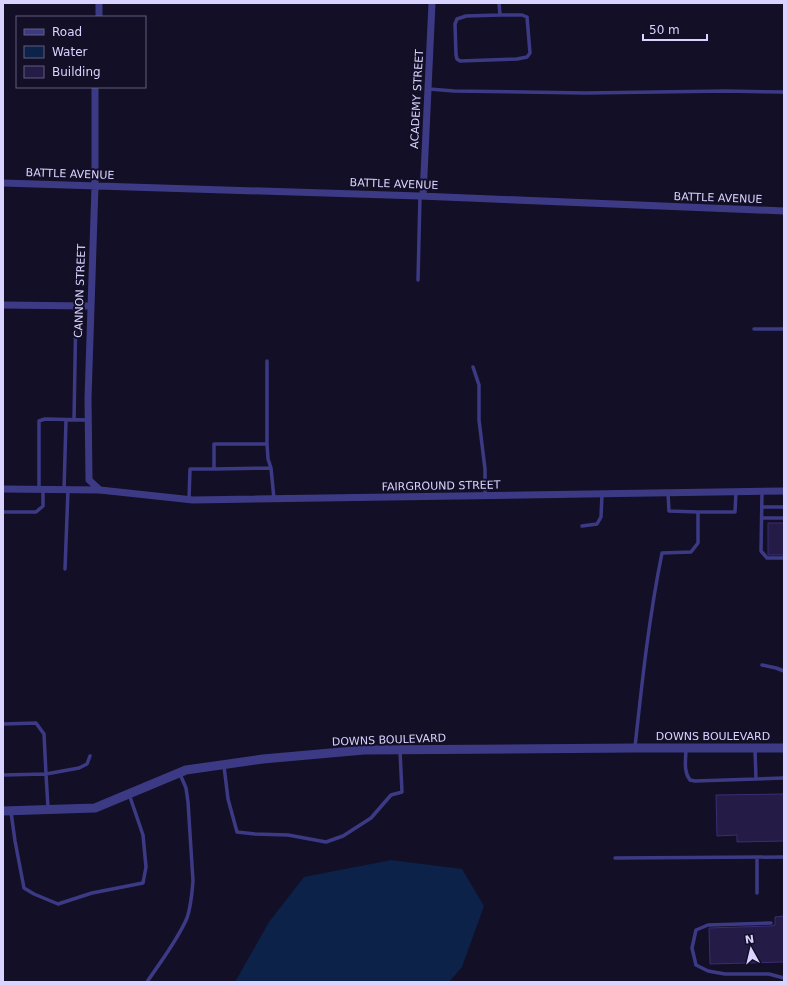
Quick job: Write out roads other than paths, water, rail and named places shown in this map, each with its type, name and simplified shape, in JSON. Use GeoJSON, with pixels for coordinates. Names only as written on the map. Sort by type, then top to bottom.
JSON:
{"type":"FeatureCollection","features":[{"type":"Feature","properties":{"kind":"street"},"geometry":{"type":"LineString","coordinates":[[98,16],[99,3]]}},
{"type":"Feature","properties":{"kind":"street","name":"ACADEMY STREET"},"geometry":{"type":"LineString","coordinates":[[422,196],[429,89],[432,3]]}},
{"type":"Feature","properties":{"kind":"street","name":"CANNON STREET"},"geometry":{"type":"LineString","coordinates":[[95,88],[95,186],[90,306],[88,420],[89,480],[100,490]]}},
{"type":"Feature","properties":{"kind":"street","name":"BATTLE AVENUE"},"geometry":{"type":"LineString","coordinates":[[3,183],[422,196],[784,211]]}},
{"type":"Feature","properties":{"kind":"street"},"geometry":{"type":"LineString","coordinates":[[3,305],[90,306]]}},
{"type":"Feature","properties":{"kind":"street"},"geometry":{"type":"LineString","coordinates":[[3,489],[100,490]]}},
{"type":"Feature","properties":{"kind":"street","name":"FAIRGROUND STREET"},"geometry":{"type":"LineString","coordinates":[[100,490],[189,500],[784,491]]}},
{"type":"Feature","properties":{"kind":"street","name":"DOWNS BOULEVARD"},"geometry":{"type":"LineString","coordinates":[[7,811],[95,808],[186,770],[263,759],[364,750],[784,748]]}},
{"type":"Feature","properties":{"kind":"lane"},"geometry":{"type":"LineString","coordinates":[[499,3],[500,15]]}},
{"type":"Feature","properties":{"kind":"lane"},"geometry":{"type":"LineString","coordinates":[[500,15],[522,15],[527,17],[530,53],[527,57],[517,59],[460,61],[457,59],[455,24],[457,19],[466,16],[500,15]]}},
{"type":"Feature","properties":{"kind":"lane"},"geometry":{"type":"LineString","coordinates":[[429,89],[454,91],[586,93],[725,91],[784,92]]}},
{"type":"Feature","properties":{"kind":"lane"},"geometry":{"type":"LineString","coordinates":[[418,280],[422,196]]}},
{"type":"Feature","properties":{"kind":"lane"},"geometry":{"type":"LineString","coordinates":[[74,420],[76,306]]}},
{"type":"Feature","properties":{"kind":"lane"},"geometry":{"type":"LineString","coordinates":[[754,329],[784,329]]}},
{"type":"Feature","properties":{"kind":"lane"},"geometry":{"type":"LineString","coordinates":[[267,361],[268,459],[271,468],[274,499]]}},
{"type":"Feature","properties":{"kind":"lane"},"geometry":{"type":"LineString","coordinates":[[473,367],[479,385],[479,420],[485,469],[486,496]]}},
{"type":"Feature","properties":{"kind":"lane"},"geometry":{"type":"LineString","coordinates":[[3,512],[36,512],[43,506],[41,489],[40,422],[45,419],[88,420]]}},
{"type":"Feature","properties":{"kind":"lane"},"geometry":{"type":"LineString","coordinates":[[65,569],[66,420]]}},
{"type":"Feature","properties":{"kind":"lane"},"geometry":{"type":"LineString","coordinates":[[214,469],[214,444],[268,444]]}},
{"type":"Feature","properties":{"kind":"lane"},"geometry":{"type":"LineString","coordinates":[[189,500],[190,469],[271,468]]}},
{"type":"Feature","properties":{"kind":"lane"},"geometry":{"type":"LineString","coordinates":[[668,493],[669,511],[735,512],[736,492]]}},
{"type":"Feature","properties":{"kind":"lane"},"geometry":{"type":"LineString","coordinates":[[762,492],[761,551],[767,558],[784,558]]}},
{"type":"Feature","properties":{"kind":"lane"},"geometry":{"type":"LineString","coordinates":[[582,526],[597,524],[601,517],[602,494]]}},
{"type":"Feature","properties":{"kind":"lane"},"geometry":{"type":"LineString","coordinates":[[762,507],[784,507]]}},
{"type":"Feature","properties":{"kind":"lane"},"geometry":{"type":"LineString","coordinates":[[634,748],[656,580],[662,553],[691,552],[698,543],[698,512]]}},
{"type":"Feature","properties":{"kind":"lane"},"geometry":{"type":"LineString","coordinates":[[762,518],[784,518]]}},
{"type":"Feature","properties":{"kind":"lane"},"geometry":{"type":"LineString","coordinates":[[762,665],[784,671]]}},
{"type":"Feature","properties":{"kind":"lane"},"geometry":{"type":"LineString","coordinates":[[3,724],[36,723],[44,734],[48,809]]}},
{"type":"Feature","properties":{"kind":"lane"},"geometry":{"type":"LineString","coordinates":[[686,748],[685,767],[687,776],[690,780],[784,778]]}},
{"type":"Feature","properties":{"kind":"lane"},"geometry":{"type":"LineString","coordinates":[[755,748],[756,779]]}},
{"type":"Feature","properties":{"kind":"lane"},"geometry":{"type":"LineString","coordinates":[[224,764],[228,799],[237,832],[288,835],[326,842],[342,836],[371,818],[391,796],[402,792],[400,750]]}},
{"type":"Feature","properties":{"kind":"lane"},"geometry":{"type":"LineString","coordinates":[[3,775],[46,774],[80,768],[87,764],[90,756]]}},
{"type":"Feature","properties":{"kind":"lane"},"geometry":{"type":"LineString","coordinates":[[147,982],[178,937],[187,916],[192,894],[193,881],[188,802],[186,788],[179,773]]}},
{"type":"Feature","properties":{"kind":"lane"},"geometry":{"type":"LineString","coordinates":[[7,811],[15,841],[24,888],[58,904],[92,893],[143,883],[146,867],[143,835],[129,794]]}},
{"type":"Feature","properties":{"kind":"lane"},"geometry":{"type":"LineString","coordinates":[[615,858],[784,858]]}},
{"type":"Feature","properties":{"kind":"lane"},"geometry":{"type":"LineString","coordinates":[[757,858],[757,893]]}},
{"type":"Feature","properties":{"kind":"lane"},"geometry":{"type":"LineString","coordinates":[[771,923],[708,925],[696,930],[692,948],[696,965],[708,971],[725,974],[769,974],[784,978]]}},
{"type":"Feature","properties":{"kind":"water"},"geometry":{"type":"Polygon","coordinates":[[[391,860],[462,869],[484,906],[462,967],[449,982],[235,982],[269,922],[304,877],[391,860]]]}}]}
